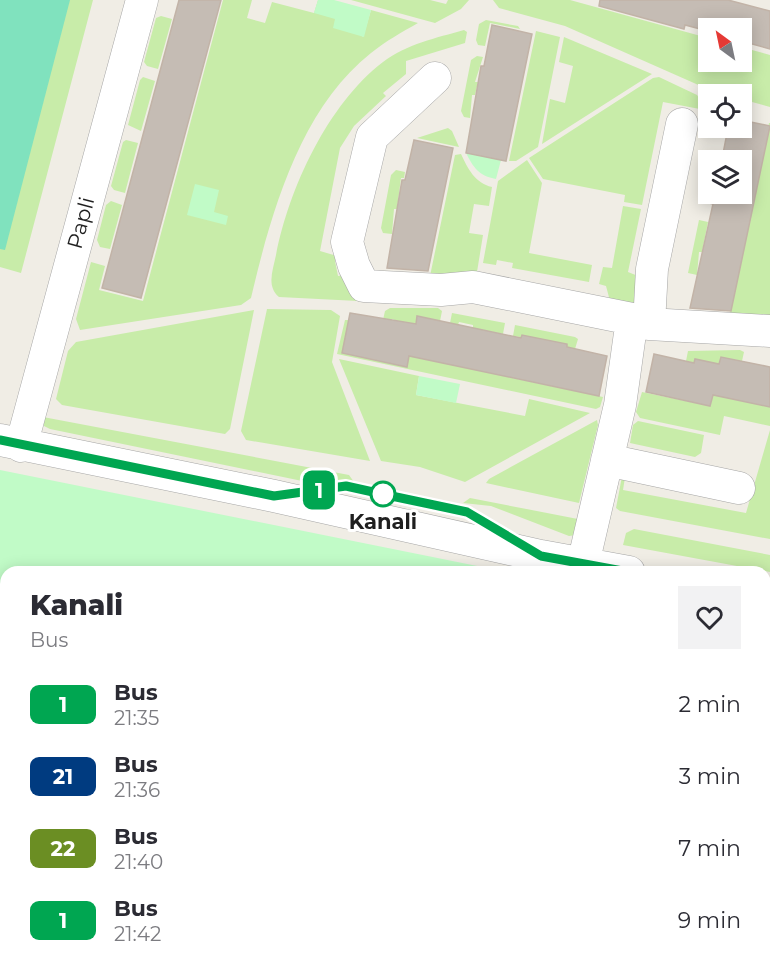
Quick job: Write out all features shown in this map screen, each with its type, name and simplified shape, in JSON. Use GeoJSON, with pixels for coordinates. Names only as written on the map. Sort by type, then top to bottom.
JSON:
{"type":"FeatureCollection","features":[{"type":"Feature","properties":{"kind":"street","name":"Papli"},"geometry":{"type":"LineString","coordinates":[[10,443],[142,0]]}},
{"type":"Feature","properties":{"kind":"street"},"geometry":{"type":"LineString","coordinates":[[435,78],[372,137],[347,242],[354,266],[364,286],[441,290],[473,287],[641,322],[770,331]]}},
{"type":"Feature","properties":{"kind":"street"},"geometry":{"type":"LineString","coordinates":[[583,564],[641,322],[682,124]]}},
{"type":"Feature","properties":{"kind":"street"},"geometry":{"type":"LineString","coordinates":[[10,443],[274,496],[594,566]]}},
{"type":"Feature","properties":{"kind":"street"},"geometry":{"type":"LineString","coordinates":[[607,460],[739,488]]}},
{"type":"Feature","properties":{"kind":"green space"},"geometry":{"type":"Polygon","coordinates":[[[0,0],[93,0],[21,273],[0,267],[0,0]]]}},
{"type":"Feature","properties":{"kind":"green space"},"geometry":{"type":"Polygon","coordinates":[[[0,0],[70,0],[5,250],[0,249],[0,0]]]}},
{"type":"Feature","properties":{"kind":"green space"},"geometry":{"type":"Polygon","coordinates":[[[223,0],[252,0],[247,18],[265,23],[272,2],[314,13],[318,0],[340,2],[363,37],[371,10],[418,23],[371,53],[346,76],[325,103],[307,133],[279,198],[251,298],[241,305],[80,330],[76,319],[91,262],[105,266],[99,290],[143,301],[223,0]]]}},
{"type":"Feature","properties":{"kind":"green space"},"geometry":{"type":"Polygon","coordinates":[[[318,0],[334,0],[371,10],[364,37],[333,28],[335,19],[314,13],[318,0]]]}},
{"type":"Feature","properties":{"kind":"green space"},"geometry":{"type":"Polygon","coordinates":[[[351,0],[430,0],[446,4],[448,0],[469,0],[461,9],[435,23],[351,0]]]}},
{"type":"Feature","properties":{"kind":"green space"},"geometry":{"type":"Polygon","coordinates":[[[493,0],[570,0],[698,35],[698,72],[752,72],[752,50],[770,55],[770,107],[752,102],[752,84],[698,85],[565,26],[499,8],[493,0]]]}},
{"type":"Feature","properties":{"kind":"green space"},"geometry":{"type":"Polygon","coordinates":[[[161,16],[172,19],[158,69],[147,66],[144,62],[156,18],[161,16]]]}},
{"type":"Feature","properties":{"kind":"green space"},"geometry":{"type":"Polygon","coordinates":[[[486,20],[518,26],[520,29],[490,23],[485,46],[478,45],[476,40],[479,24],[486,20]]]}},
{"type":"Feature","properties":{"kind":"green space"},"geometry":{"type":"Polygon","coordinates":[[[464,30],[467,32],[465,43],[406,61],[406,74],[383,93],[386,96],[354,126],[340,148],[320,251],[337,256],[335,261],[338,276],[345,275],[358,301],[279,297],[273,288],[272,278],[282,229],[301,176],[328,124],[345,100],[383,62],[412,46],[464,30]]]}},
{"type":"Feature","properties":{"kind":"green space"},"geometry":{"type":"Polygon","coordinates":[[[536,31],[560,37],[538,147],[516,161],[509,161],[536,31]]]}},
{"type":"Feature","properties":{"kind":"green space"},"geometry":{"type":"Polygon","coordinates":[[[564,37],[652,74],[542,144],[550,99],[565,103],[573,66],[559,62],[564,37]]]}},
{"type":"Feature","properties":{"kind":"green space"},"geometry":{"type":"Polygon","coordinates":[[[477,56],[483,57],[475,82],[478,82],[475,95],[472,95],[470,118],[464,117],[461,111],[471,60],[477,56]]]}},
{"type":"Feature","properties":{"kind":"green space"},"geometry":{"type":"Polygon","coordinates":[[[143,77],[155,81],[141,131],[128,125],[140,80],[143,77]]]}},
{"type":"Feature","properties":{"kind":"green space"},"geometry":{"type":"Polygon","coordinates":[[[659,77],[697,95],[698,109],[663,102],[642,205],[624,202],[625,195],[543,179],[529,158],[653,78],[659,77]]]}},
{"type":"Feature","properties":{"kind":"green space"},"geometry":{"type":"Polygon","coordinates":[[[769,123],[770,319],[729,318],[769,123]]]}},
{"type":"Feature","properties":{"kind":"green space"},"geometry":{"type":"Polygon","coordinates":[[[448,128],[452,131],[459,147],[417,138],[448,128]]]}},
{"type":"Feature","properties":{"kind":"green space"},"geometry":{"type":"Polygon","coordinates":[[[126,140],[138,143],[125,193],[114,190],[111,186],[123,142],[126,140]]]}},
{"type":"Feature","properties":{"kind":"green space"},"geometry":{"type":"Polygon","coordinates":[[[466,153],[501,160],[496,179],[485,176],[477,170],[466,153]]]}},
{"type":"Feature","properties":{"kind":"green space"},"geometry":{"type":"Polygon","coordinates":[[[461,154],[469,170],[477,179],[492,187],[489,206],[474,204],[469,233],[483,235],[477,272],[430,276],[455,155],[461,154]]]}},
{"type":"Feature","properties":{"kind":"green space"},"geometry":{"type":"Polygon","coordinates":[[[527,160],[542,183],[529,253],[592,265],[589,282],[512,268],[513,263],[497,260],[496,265],[483,263],[498,181],[527,160]]]}},
{"type":"Feature","properties":{"kind":"green space"},"geometry":{"type":"Polygon","coordinates":[[[396,170],[405,172],[404,178],[401,178],[397,209],[394,209],[392,234],[383,233],[381,228],[391,175],[396,170]]]}},
{"type":"Feature","properties":{"kind":"green space"},"geometry":{"type":"Polygon","coordinates":[[[195,184],[219,190],[214,212],[228,216],[226,225],[187,215],[195,184]]]}},
{"type":"Feature","properties":{"kind":"green space"},"geometry":{"type":"Polygon","coordinates":[[[111,201],[122,205],[110,249],[100,247],[97,240],[106,205],[111,201]]]}},
{"type":"Feature","properties":{"kind":"green space"},"geometry":{"type":"Polygon","coordinates":[[[623,206],[641,209],[628,272],[638,276],[634,303],[610,301],[606,286],[599,284],[603,267],[612,268],[623,206]]]}},
{"type":"Feature","properties":{"kind":"green space"},"geometry":{"type":"Polygon","coordinates":[[[699,220],[708,222],[702,252],[699,252],[697,275],[688,273],[699,220]]]}},
{"type":"Feature","properties":{"kind":"green space"},"geometry":{"type":"Polygon","coordinates":[[[390,308],[438,308],[442,311],[440,321],[418,316],[415,327],[392,319],[391,322],[383,320],[385,311],[390,308]]]}},
{"type":"Feature","properties":{"kind":"green space"},"geometry":{"type":"Polygon","coordinates":[[[267,309],[331,310],[340,316],[332,362],[370,461],[246,440],[241,431],[267,309]]]}},
{"type":"Feature","properties":{"kind":"green space"},"geometry":{"type":"Polygon","coordinates":[[[254,310],[230,429],[225,434],[62,405],[56,399],[68,351],[76,342],[254,310]]]}},
{"type":"Feature","properties":{"kind":"green space"},"geometry":{"type":"Polygon","coordinates":[[[452,313],[505,323],[503,334],[473,328],[473,325],[459,322],[458,325],[450,323],[452,313]]]}},
{"type":"Feature","properties":{"kind":"green space"},"geometry":{"type":"Polygon","coordinates":[[[345,320],[349,320],[342,353],[406,367],[409,356],[603,397],[600,407],[596,409],[337,354],[345,320]]]}},
{"type":"Feature","properties":{"kind":"green space"},"geometry":{"type":"Polygon","coordinates":[[[515,325],[575,337],[578,339],[575,349],[567,347],[567,344],[513,336],[515,325]]]}},
{"type":"Feature","properties":{"kind":"green space"},"geometry":{"type":"Polygon","coordinates":[[[740,350],[744,352],[742,361],[721,357],[718,368],[686,361],[688,351],[740,350]]]}},
{"type":"Feature","properties":{"kind":"green space"},"geometry":{"type":"Polygon","coordinates":[[[339,359],[419,376],[416,395],[525,416],[529,399],[590,413],[465,482],[420,467],[381,461],[339,359]]]}},
{"type":"Feature","properties":{"kind":"green space"},"geometry":{"type":"Polygon","coordinates":[[[419,376],[460,384],[456,403],[416,395],[419,376]]]}},
{"type":"Feature","properties":{"kind":"green space"},"geometry":{"type":"Polygon","coordinates":[[[642,392],[710,406],[713,395],[770,407],[770,426],[724,416],[720,435],[640,418],[636,412],[642,392]]]}},
{"type":"Feature","properties":{"kind":"green space"},"geometry":{"type":"Polygon","coordinates":[[[43,417],[349,475],[354,482],[349,480],[307,482],[50,429],[44,426],[43,417]]]}},
{"type":"Feature","properties":{"kind":"green space"},"geometry":{"type":"Polygon","coordinates":[[[597,420],[598,425],[579,503],[486,483],[489,479],[597,420]]]}},
{"type":"Feature","properties":{"kind":"green space"},"geometry":{"type":"Polygon","coordinates":[[[638,421],[704,435],[701,453],[695,457],[630,443],[633,425],[638,421]]]}},
{"type":"Feature","properties":{"kind":"green space"},"geometry":{"type":"Polygon","coordinates":[[[770,430],[770,539],[620,511],[616,508],[623,471],[626,471],[623,490],[746,513],[770,430]]]}},
{"type":"Feature","properties":{"kind":"green space"},"geometry":{"type":"Polygon","coordinates":[[[0,470],[477,566],[0,566],[0,470]]]}},
{"type":"Feature","properties":{"kind":"green space"},"geometry":{"type":"Polygon","coordinates":[[[470,498],[583,520],[576,535],[569,536],[491,506],[463,503],[470,498]]]}},
{"type":"Feature","properties":{"kind":"green space"},"geometry":{"type":"Polygon","coordinates":[[[634,529],[770,555],[770,566],[737,566],[623,545],[626,533],[634,529]]]}},
{"type":"Feature","properties":{"kind":"building"},"geometry":{"type":"Polygon","coordinates":[[[179,0],[221,0],[141,298],[102,288],[179,0]]]}},
{"type":"Feature","properties":{"kind":"building"},"geometry":{"type":"Polygon","coordinates":[[[600,0],[728,0],[770,11],[770,49],[752,44],[752,18],[698,18],[698,28],[685,25],[684,29],[599,6],[600,0]]]}},
{"type":"Feature","properties":{"kind":"building"},"geometry":{"type":"Polygon","coordinates":[[[492,25],[532,34],[506,161],[466,153],[481,66],[484,66],[492,25]]]}},
{"type":"Feature","properties":{"kind":"building"},"geometry":{"type":"Polygon","coordinates":[[[752,122],[770,126],[731,311],[690,308],[713,204],[752,204],[752,150],[724,150],[726,138],[752,138],[752,122]]]}},
{"type":"Feature","properties":{"kind":"building"},"geometry":{"type":"Polygon","coordinates":[[[414,140],[453,148],[428,271],[387,268],[402,180],[405,180],[414,140]]]}},
{"type":"Feature","properties":{"kind":"building"},"geometry":{"type":"Polygon","coordinates":[[[350,313],[416,324],[417,316],[521,338],[522,335],[567,344],[567,347],[607,356],[599,396],[409,356],[407,367],[342,353],[350,313]]]}},
{"type":"Feature","properties":{"kind":"building"},"geometry":{"type":"Polygon","coordinates":[[[654,354],[694,363],[695,359],[719,364],[721,357],[770,367],[770,407],[713,395],[710,406],[646,392],[654,354]]]}},
{"type":"Feature","properties":{"kind":"bus line","name":"1"},"geometry":{"type":"LineString","coordinates":[[0,440],[274,496],[346,486],[467,512],[541,556],[598,566]]}},
{"type":"Feature","properties":{"kind":"place","name":"Kanali"},"geometry":{"type":"Point","coordinates":[383,494]}}]}
